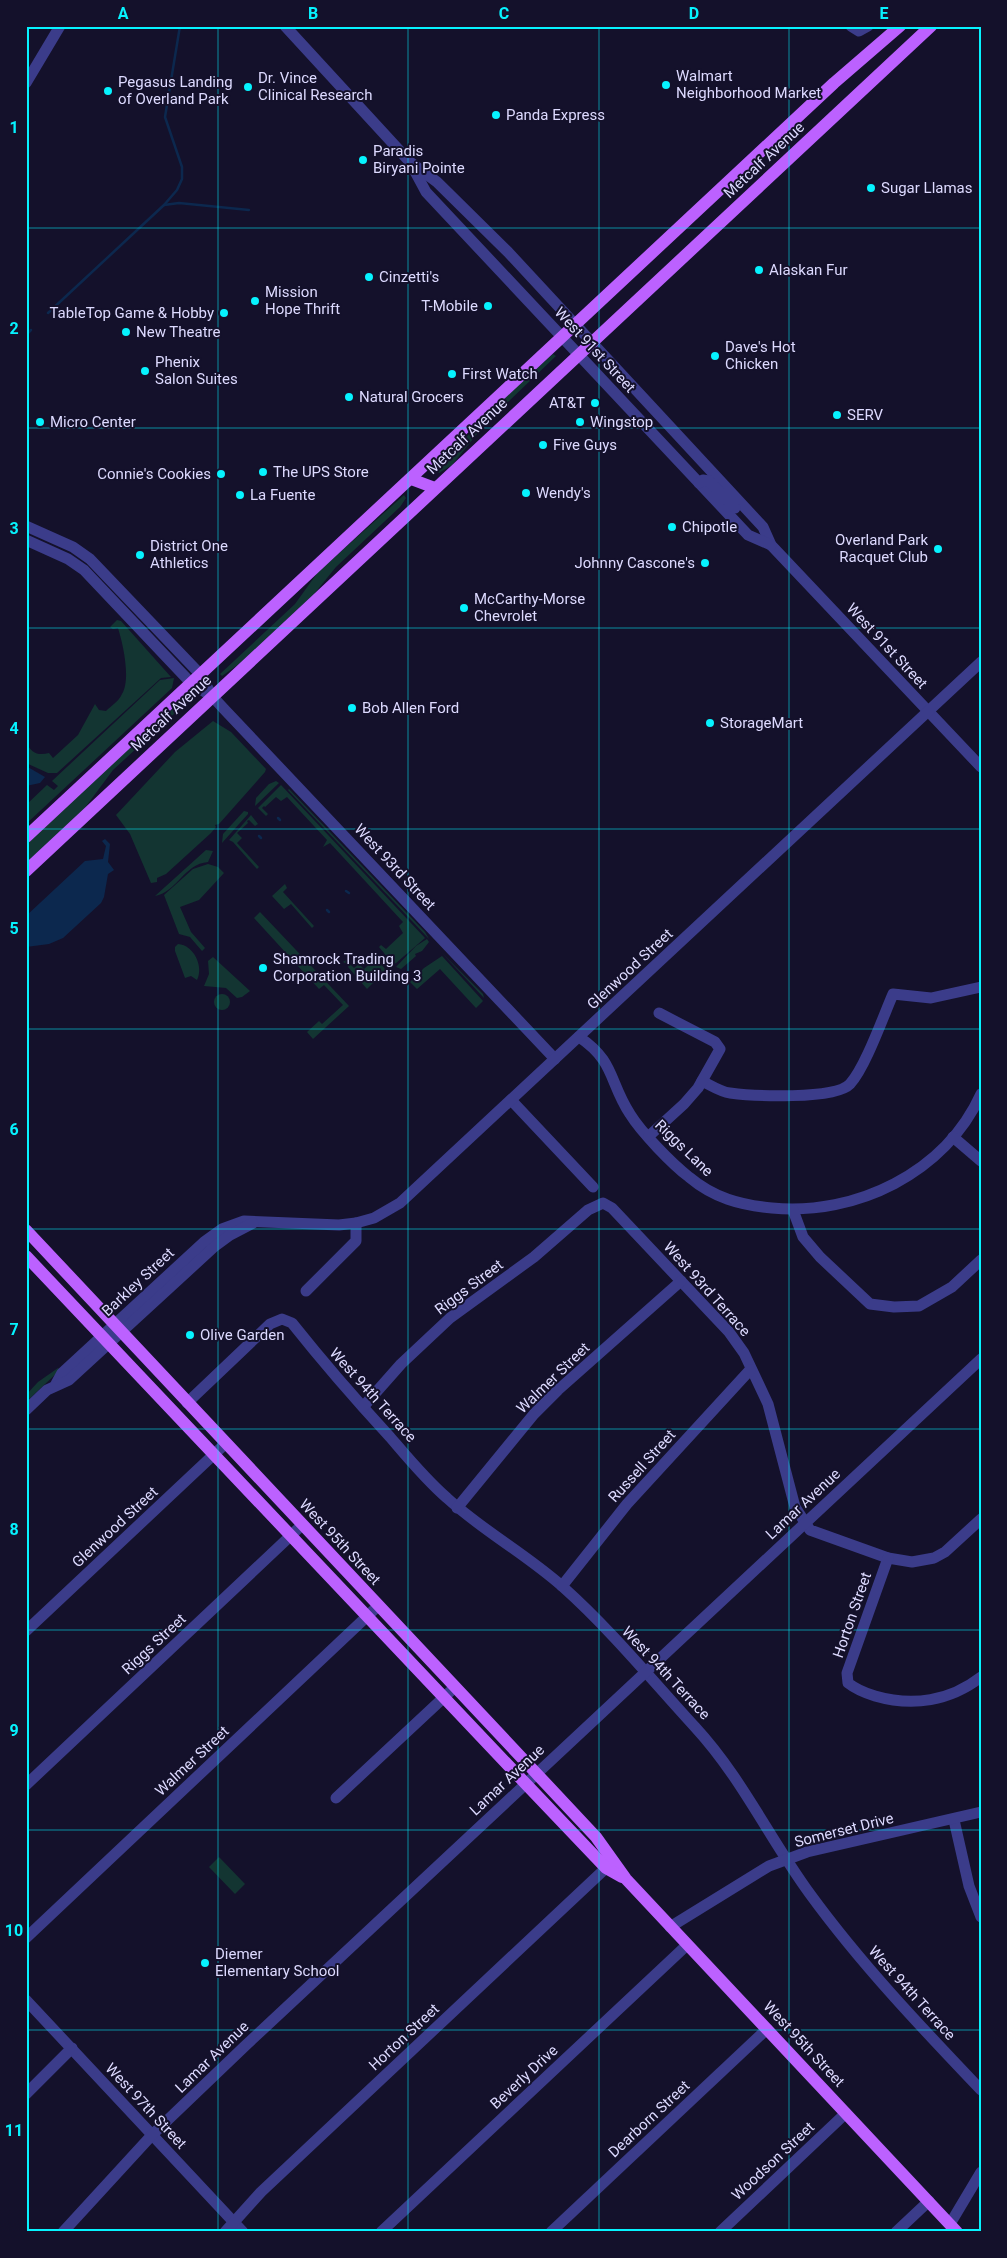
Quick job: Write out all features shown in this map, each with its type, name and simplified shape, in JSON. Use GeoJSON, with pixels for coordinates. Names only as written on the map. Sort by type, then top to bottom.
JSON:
{"type":"FeatureCollection","features":[{"type":"Feature","properties":{"kind":"main road","name":"Metcalf Avenue"},"geometry":{"type":"LineString","coordinates":[[26,837],[577,325],[834,83],[900,26]]}},
{"type":"Feature","properties":{"kind":"main road","name":"Metcalf Avenue"},"geometry":{"type":"LineString","coordinates":[[26,871],[931,26]]}},
{"type":"Feature","properties":{"kind":"main road"},"geometry":{"type":"LineString","coordinates":[[415,475],[435,488]]}},
{"type":"Feature","properties":{"kind":"main road","name":"West 95th Street"},"geometry":{"type":"LineString","coordinates":[[26,1230],[536,1773],[596,1838],[626,1879],[953,2228]]}},
{"type":"Feature","properties":{"kind":"main road","name":"West 95th Street"},"geometry":{"type":"LineString","coordinates":[[26,1256],[606,1868],[626,1879]]}},
{"type":"Feature","properties":{"kind":"street"},"geometry":{"type":"LineString","coordinates":[[28,76],[60,26]]}},
{"type":"Feature","properties":{"kind":"street","name":"West 91st Street"},"geometry":{"type":"LineString","coordinates":[[285,26],[410,162],[437,182],[508,252],[577,325],[763,527],[771,545],[981,767]]}},
{"type":"Feature","properties":{"kind":"street"},"geometry":{"type":"LineString","coordinates":[[851,26],[859,31],[868,26]]}},
{"type":"Feature","properties":{"kind":"street","name":"West 91st Street"},"geometry":{"type":"LineString","coordinates":[[410,162],[426,192],[662,444],[748,535],[771,545]]}},
{"type":"Feature","properties":{"kind":"street"},"geometry":{"type":"LineString","coordinates":[[662,444],[674,449],[700,476],[711,469]]}},
{"type":"Feature","properties":{"kind":"street"},"geometry":{"type":"LineString","coordinates":[[699,483],[703,480],[709,481],[749,521],[756,520]]}},
{"type":"Feature","properties":{"kind":"street","name":"West 93rd Street"},"geometry":{"type":"LineString","coordinates":[[26,526],[73,547],[90,559],[195,679]]}},
{"type":"Feature","properties":{"kind":"street","name":"West 93rd Street"},"geometry":{"type":"LineString","coordinates":[[26,540],[68,559],[84,570],[212,696],[555,1059]]}},
{"type":"Feature","properties":{"kind":"street","name":"Glenwood Street"},"geometry":{"type":"LineString","coordinates":[[356,1223],[374,1218],[400,1203],[981,662]]}},
{"type":"Feature","properties":{"kind":"street"},"geometry":{"type":"LineString","coordinates":[[702,1082],[728,1093],[815,1096],[837,1092],[849,1085],[859,1070],[893,994],[931,998],[981,987]]}},
{"type":"Feature","properties":{"kind":"street"},"geometry":{"type":"LineString","coordinates":[[649,1136],[684,1104],[702,1082],[720,1049],[715,1042],[658,1014]]}},
{"type":"Feature","properties":{"kind":"street","name":"Riggs Lane"},"geometry":{"type":"LineString","coordinates":[[579,1036],[594,1047],[606,1061],[623,1103],[631,1116],[687,1176],[716,1196],[746,1206],[793,1210],[841,1204],[885,1189],[929,1161],[964,1124],[981,1094]]}},
{"type":"Feature","properties":{"kind":"street"},"geometry":{"type":"LineString","coordinates":[[511,1100],[593,1187]]}},
{"type":"Feature","properties":{"kind":"street"},"geometry":{"type":"LineString","coordinates":[[953,1137],[981,1162]]}},
{"type":"Feature","properties":{"kind":"street","name":"West 93rd Terrace"},"geometry":{"type":"LineString","coordinates":[[603,1203],[612,1208],[729,1332],[744,1353],[750,1370],[766,1398],[795,1507],[804,1523]]}},
{"type":"Feature","properties":{"kind":"street","name":"Riggs Street"},"geometry":{"type":"LineString","coordinates":[[363,1407],[406,1360],[450,1318],[534,1257],[588,1210],[603,1203]]}},
{"type":"Feature","properties":{"kind":"street"},"geometry":{"type":"LineString","coordinates":[[793,1210],[803,1237],[870,1304],[894,1307],[919,1306],[952,1287],[981,1260]]}},
{"type":"Feature","properties":{"kind":"street","name":"Barkley Street"},"geometry":{"type":"LineString","coordinates":[[26,1410],[56,1384],[62,1373],[106,1339],[214,1246],[230,1235],[253,1223],[356,1223]]}},
{"type":"Feature","properties":{"kind":"street"},"geometry":{"type":"LineString","coordinates":[[306,1291],[356,1241],[356,1223]]}},
{"type":"Feature","properties":{"kind":"street","name":"Walmer Street"},"geometry":{"type":"LineString","coordinates":[[457,1508],[538,1410],[681,1281]]}},
{"type":"Feature","properties":{"kind":"street","name":"West 94th Terrace"},"geometry":{"type":"LineString","coordinates":[[187,1403],[270,1324],[282,1319],[292,1323],[330,1370],[457,1508],[562,1586],[724,1759],[787,1860],[848,1944],[874,1975],[981,2090]]}},
{"type":"Feature","properties":{"kind":"street","name":"Lamar Avenue"},"geometry":{"type":"LineString","coordinates":[[62,2232],[152,2134],[525,1783],[981,1359]]}},
{"type":"Feature","properties":{"kind":"street","name":"Russell Street"},"geometry":{"type":"LineString","coordinates":[[562,1586],[627,1504],[750,1370]]}},
{"type":"Feature","properties":{"kind":"street","name":"Glenwood Street"},"geometry":{"type":"LineString","coordinates":[[26,1631],[225,1444]]}},
{"type":"Feature","properties":{"kind":"street"},"geometry":{"type":"LineString","coordinates":[[804,1523],[810,1530],[820,1535],[888,1558],[912,1562],[934,1558],[945,1552],[981,1519]]}},
{"type":"Feature","properties":{"kind":"street","name":"Riggs Street"},"geometry":{"type":"LineString","coordinates":[[26,1785],[302,1524]]}},
{"type":"Feature","properties":{"kind":"street","name":"Horton Street"},"geometry":{"type":"LineString","coordinates":[[888,1558],[848,1673],[848,1683],[856,1690],[885,1699],[910,1702],[945,1697],[981,1677]]}},
{"type":"Feature","properties":{"kind":"street","name":"Walmer Street"},"geometry":{"type":"LineString","coordinates":[[26,1938],[378,1606]]}},
{"type":"Feature","properties":{"kind":"street"},"geometry":{"type":"LineString","coordinates":[[336,1798],[455,1687]]}},
{"type":"Feature","properties":{"kind":"street","name":"Somerset Drive"},"geometry":{"type":"LineString","coordinates":[[670,1927],[770,1866],[807,1852],[954,1820],[981,1812]]}},
{"type":"Feature","properties":{"kind":"street"},"geometry":{"type":"LineString","coordinates":[[954,1820],[969,1886],[981,1917]]}},
{"type":"Feature","properties":{"kind":"street","name":"Horton Street"},"geometry":{"type":"LineString","coordinates":[[225,2232],[261,2192],[606,1868]]}},
{"type":"Feature","properties":{"kind":"street","name":"Beverly Drive"},"geometry":{"type":"LineString","coordinates":[[381,2232],[687,1945]]}},
{"type":"Feature","properties":{"kind":"street","name":"West 97th Street"},"geometry":{"type":"LineString","coordinates":[[26,2000],[243,2232]]}},
{"type":"Feature","properties":{"kind":"street","name":"Dearborn Street"},"geometry":{"type":"LineString","coordinates":[[552,2232],[767,2029]]}},
{"type":"Feature","properties":{"kind":"street"},"geometry":{"type":"LineString","coordinates":[[26,2094],[72,2048]]}},
{"type":"Feature","properties":{"kind":"street","name":"Woodson Street"},"geometry":{"type":"LineString","coordinates":[[720,2232],[846,2113]]}},
{"type":"Feature","properties":{"kind":"street"},"geometry":{"type":"LineString","coordinates":[[953,2228],[981,2172]]}},
{"type":"Feature","properties":{"kind":"street"},"geometry":{"type":"LineString","coordinates":[[896,2232],[929,2201]]}},
{"type":"Feature","properties":{"kind":"green space"},"geometry":{"type":"Polygon","coordinates":[[[553,354],[556,356],[486,423],[452,465],[439,473],[437,471],[447,457],[503,399],[553,354]]]}},
{"type":"Feature","properties":{"kind":"green space"},"geometry":{"type":"Polygon","coordinates":[[[404,495],[406,498],[400,507],[336,567],[314,594],[239,664],[222,676],[220,674],[295,604],[318,572],[404,495]]]}},
{"type":"Feature","properties":{"kind":"green space"},"geometry":{"type":"Polygon","coordinates":[[[117,620],[121,621],[171,677],[161,678],[57,773],[48,773],[26,763],[26,742],[35,753],[49,753],[53,758],[78,735],[95,704],[99,710],[106,711],[121,697],[126,680],[124,652],[118,628],[113,629],[110,627],[117,620]]]}},
{"type":"Feature","properties":{"kind":"green space"},"geometry":{"type":"Polygon","coordinates":[[[174,678],[172,688],[26,824],[26,805],[47,785],[54,790],[58,786],[52,781],[160,680],[174,678]]]}},
{"type":"Feature","properties":{"kind":"green space"},"geometry":{"type":"Polygon","coordinates":[[[185,700],[187,702],[113,770],[84,809],[26,863],[26,844],[165,715],[185,700]]]}},
{"type":"Feature","properties":{"kind":"green space"},"geometry":{"type":"Polygon","coordinates":[[[213,721],[231,732],[266,769],[265,772],[219,824],[215,825],[216,827],[211,833],[166,874],[157,878],[157,882],[151,883],[130,834],[116,815],[175,752],[213,721]]]}},
{"type":"Feature","properties":{"kind":"green space"},"geometry":{"type":"Polygon","coordinates":[[[276,781],[279,783],[255,806],[256,798],[269,784],[276,781]]]}},
{"type":"Feature","properties":{"kind":"green space"},"geometry":{"type":"Polygon","coordinates":[[[281,785],[425,938],[396,963],[393,964],[379,947],[381,945],[386,949],[403,933],[399,926],[403,922],[330,843],[323,847],[327,840],[287,797],[281,801],[276,797],[264,806],[262,808],[268,814],[266,816],[258,808],[281,785]]]}},
{"type":"Feature","properties":{"kind":"green space"},"geometry":{"type":"Polygon","coordinates":[[[288,790],[425,932],[429,939],[288,790]]]}},
{"type":"Feature","properties":{"kind":"green space"},"geometry":{"type":"Polygon","coordinates":[[[244,811],[248,812],[248,814],[222,843],[223,834],[244,811]]]}},
{"type":"Feature","properties":{"kind":"green space"},"geometry":{"type":"Polygon","coordinates":[[[251,815],[258,824],[255,826],[249,820],[247,821],[248,823],[237,833],[242,838],[237,843],[259,867],[257,869],[229,840],[251,815]]]}},
{"type":"Feature","properties":{"kind":"green space"},"geometry":{"type":"Polygon","coordinates":[[[206,850],[213,851],[208,862],[193,868],[169,889],[155,896],[206,850]]]}},
{"type":"Feature","properties":{"kind":"green space"},"geometry":{"type":"Polygon","coordinates":[[[208,864],[218,867],[224,873],[199,900],[180,907],[191,932],[205,948],[202,951],[190,937],[179,934],[164,895],[193,869],[208,864]]]}},
{"type":"Feature","properties":{"kind":"green space"},"geometry":{"type":"Polygon","coordinates":[[[285,884],[287,888],[283,892],[314,926],[312,928],[291,904],[284,909],[272,896],[285,884]]]}},
{"type":"Feature","properties":{"kind":"green space"},"geometry":{"type":"Polygon","coordinates":[[[260,912],[349,1006],[313,1039],[307,1032],[319,1021],[322,1024],[343,1005],[324,985],[319,989],[254,918],[260,912]]]}},
{"type":"Feature","properties":{"kind":"green space"},"geometry":{"type":"Polygon","coordinates":[[[427,939],[429,942],[422,951],[415,954],[416,956],[401,969],[396,967],[416,946],[427,939]]]}},
{"type":"Feature","properties":{"kind":"green space"},"geometry":{"type":"Polygon","coordinates":[[[178,944],[184,945],[193,952],[199,969],[197,980],[191,976],[185,978],[175,951],[175,947],[178,944]]]}},
{"type":"Feature","properties":{"kind":"green space"},"geometry":{"type":"Polygon","coordinates":[[[441,952],[483,994],[484,998],[441,952]]]}},
{"type":"Feature","properties":{"kind":"green space"},"geometry":{"type":"Polygon","coordinates":[[[372,954],[386,970],[367,989],[348,967],[349,965],[343,962],[346,960],[354,968],[359,964],[364,969],[372,962],[368,957],[372,954]]]}},
{"type":"Feature","properties":{"kind":"green space"},"geometry":{"type":"Polygon","coordinates":[[[442,956],[483,1001],[476,1008],[440,969],[417,989],[410,982],[424,968],[442,956]]]}},
{"type":"Feature","properties":{"kind":"green space"},"geometry":{"type":"Polygon","coordinates":[[[213,957],[250,991],[237,998],[226,988],[204,986],[209,974],[208,961],[213,957]]]}},
{"type":"Feature","properties":{"kind":"green space"},"geometry":{"type":"Polygon","coordinates":[[[222,994],[230,1002],[222,1010],[214,1002],[222,994]]]}},
{"type":"Feature","properties":{"kind":"green space"},"geometry":{"type":"Polygon","coordinates":[[[58,1368],[60,1370],[26,1402],[26,1395],[38,1382],[58,1368]]]}},
{"type":"Feature","properties":{"kind":"green space"},"geometry":{"type":"Polygon","coordinates":[[[219,1857],[245,1884],[235,1894],[209,1867],[219,1857]]]}},
{"type":"Feature","properties":{"kind":"water"},"geometry":{"type":"Polygon","coordinates":[[[26,766],[45,777],[40,783],[26,786],[26,766]]]}},
{"type":"Feature","properties":{"kind":"water"},"geometry":{"type":"Polygon","coordinates":[[[105,839],[110,844],[108,862],[114,870],[108,874],[104,897],[101,903],[63,938],[49,944],[26,947],[26,916],[85,861],[103,859],[106,846],[102,841],[105,839]]]}},
{"type":"Feature","properties":{"kind":"waterway"},"geometry":{"type":"LineString","coordinates":[[48,313],[164,205],[177,190],[182,179],[182,167],[165,117],[180,26]]}},
{"type":"Feature","properties":{"kind":"waterway"},"geometry":{"type":"LineString","coordinates":[[164,205],[179,203],[249,210]]}},
{"type":"Feature","properties":{"kind":"waterway"},"geometry":{"type":"LineString","coordinates":[[26,335],[31,330]]}},
{"type":"Feature","properties":{"kind":"place","name":"Walmart Neighborhood Market"},"geometry":{"type":"Point","coordinates":[666,85]}},
{"type":"Feature","properties":{"kind":"place","name":"Dr. Vince Clinical Research"},"geometry":{"type":"Point","coordinates":[248,87]}},
{"type":"Feature","properties":{"kind":"place","name":"Pegasus Landing of Overland Park"},"geometry":{"type":"Point","coordinates":[108,91]}},
{"type":"Feature","properties":{"kind":"place","name":"Panda Express"},"geometry":{"type":"Point","coordinates":[496,115]}},
{"type":"Feature","properties":{"kind":"place","name":"Paradis Biryani Pointe"},"geometry":{"type":"Point","coordinates":[363,160]}},
{"type":"Feature","properties":{"kind":"place","name":"Sugar Llamas"},"geometry":{"type":"Point","coordinates":[871,188]}},
{"type":"Feature","properties":{"kind":"place","name":"Alaskan Fur"},"geometry":{"type":"Point","coordinates":[759,270]}},
{"type":"Feature","properties":{"kind":"place","name":"Cinzetti's"},"geometry":{"type":"Point","coordinates":[369,277]}},
{"type":"Feature","properties":{"kind":"place","name":"Mission Hope Thrift"},"geometry":{"type":"Point","coordinates":[255,301]}},
{"type":"Feature","properties":{"kind":"place","name":"T-Mobile"},"geometry":{"type":"Point","coordinates":[488,306]}},
{"type":"Feature","properties":{"kind":"place","name":"TableTop Game & Hobby"},"geometry":{"type":"Point","coordinates":[224,313]}},
{"type":"Feature","properties":{"kind":"place","name":"New Theatre"},"geometry":{"type":"Point","coordinates":[126,332]}},
{"type":"Feature","properties":{"kind":"place","name":"Dave's Hot Chicken"},"geometry":{"type":"Point","coordinates":[715,356]}},
{"type":"Feature","properties":{"kind":"place","name":"Phenix Salon Suites"},"geometry":{"type":"Point","coordinates":[145,371]}},
{"type":"Feature","properties":{"kind":"place","name":"First Watch"},"geometry":{"type":"Point","coordinates":[452,374]}},
{"type":"Feature","properties":{"kind":"place","name":"Natural Grocers"},"geometry":{"type":"Point","coordinates":[349,397]}},
{"type":"Feature","properties":{"kind":"place","name":"AT&T"},"geometry":{"type":"Point","coordinates":[595,403]}},
{"type":"Feature","properties":{"kind":"place","name":"SERV"},"geometry":{"type":"Point","coordinates":[837,415]}},
{"type":"Feature","properties":{"kind":"place","name":"Micro Center"},"geometry":{"type":"Point","coordinates":[40,422]}},
{"type":"Feature","properties":{"kind":"place","name":"Wingstop"},"geometry":{"type":"Point","coordinates":[580,422]}},
{"type":"Feature","properties":{"kind":"place","name":"Five Guys"},"geometry":{"type":"Point","coordinates":[543,445]}},
{"type":"Feature","properties":{"kind":"place","name":"The UPS Store"},"geometry":{"type":"Point","coordinates":[263,472]}},
{"type":"Feature","properties":{"kind":"place","name":"Connie's Cookies"},"geometry":{"type":"Point","coordinates":[221,474]}},
{"type":"Feature","properties":{"kind":"place","name":"Wendy's"},"geometry":{"type":"Point","coordinates":[526,493]}},
{"type":"Feature","properties":{"kind":"place","name":"La Fuente"},"geometry":{"type":"Point","coordinates":[240,495]}},
{"type":"Feature","properties":{"kind":"place","name":"Chipotle"},"geometry":{"type":"Point","coordinates":[672,527]}},
{"type":"Feature","properties":{"kind":"place","name":"Overland Park Racquet Club"},"geometry":{"type":"Point","coordinates":[938,549]}},
{"type":"Feature","properties":{"kind":"place","name":"District One Athletics"},"geometry":{"type":"Point","coordinates":[140,555]}},
{"type":"Feature","properties":{"kind":"place","name":"Johnny Cascone's"},"geometry":{"type":"Point","coordinates":[705,563]}},
{"type":"Feature","properties":{"kind":"place","name":"McCarthy-Morse Chevrolet"},"geometry":{"type":"Point","coordinates":[464,608]}},
{"type":"Feature","properties":{"kind":"place","name":"Bob Allen Ford"},"geometry":{"type":"Point","coordinates":[352,708]}},
{"type":"Feature","properties":{"kind":"place","name":"StorageMart"},"geometry":{"type":"Point","coordinates":[710,723]}},
{"type":"Feature","properties":{"kind":"place","name":"Shamrock Trading Corporation Building 3"},"geometry":{"type":"Point","coordinates":[263,968]}},
{"type":"Feature","properties":{"kind":"place","name":"Olive Garden"},"geometry":{"type":"Point","coordinates":[190,1335]}},
{"type":"Feature","properties":{"kind":"place","name":"Diemer Elementary School"},"geometry":{"type":"Point","coordinates":[205,1963]}}]}
